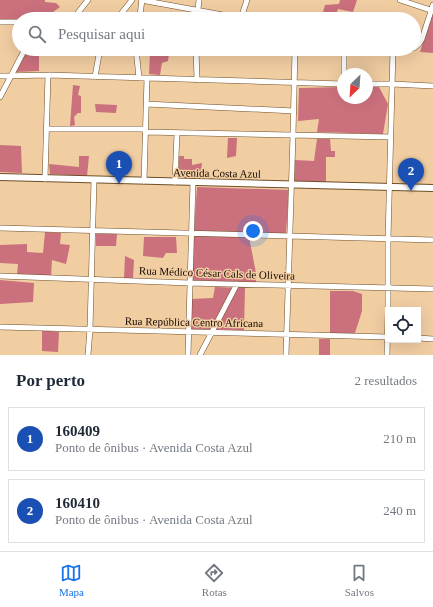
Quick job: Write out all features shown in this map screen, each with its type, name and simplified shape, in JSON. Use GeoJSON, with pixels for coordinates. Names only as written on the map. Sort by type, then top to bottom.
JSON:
{"type":"FeatureCollection","features":[{"type":"Feature","properties":{"kind":"street"},"geometry":{"type":"LineString","coordinates":[[79,12],[88,0]]}},
{"type":"Feature","properties":{"kind":"street"},"geometry":{"type":"LineString","coordinates":[[123,12],[132,0]]}},
{"type":"Feature","properties":{"kind":"street"},"geometry":{"type":"LineString","coordinates":[[140,12],[142,0],[204,12]]}},
{"type":"Feature","properties":{"kind":"street"},"geometry":{"type":"LineString","coordinates":[[198,11],[199,0]]}},
{"type":"Feature","properties":{"kind":"street"},"geometry":{"type":"LineString","coordinates":[[244,12],[247,0]]}},
{"type":"Feature","properties":{"kind":"street"},"geometry":{"type":"LineString","coordinates":[[400,0],[432,9],[421,39]]}},
{"type":"Feature","properties":{"kind":"street"},"geometry":{"type":"LineString","coordinates":[[0,22],[12,22]]}},
{"type":"Feature","properties":{"kind":"street"},"geometry":{"type":"LineString","coordinates":[[0,97],[21,56]]}},
{"type":"Feature","properties":{"kind":"street"},"geometry":{"type":"LineString","coordinates":[[93,76],[98,56]]}},
{"type":"Feature","properties":{"kind":"street"},"geometry":{"type":"LineString","coordinates":[[137,56],[139,78]]}},
{"type":"Feature","properties":{"kind":"street"},"geometry":{"type":"LineString","coordinates":[[196,56],[197,80]]}},
{"type":"Feature","properties":{"kind":"street"},"geometry":{"type":"LineString","coordinates":[[286,355],[295,56]]}},
{"type":"Feature","properties":{"kind":"street"},"geometry":{"type":"LineString","coordinates":[[344,56],[344,68]]}},
{"type":"Feature","properties":{"kind":"street"},"geometry":{"type":"LineString","coordinates":[[388,307],[388,239],[394,56]]}},
{"type":"Feature","properties":{"kind":"street"},"geometry":{"type":"LineString","coordinates":[[46,179],[48,75]]}},
{"type":"Feature","properties":{"kind":"street"},"geometry":{"type":"LineString","coordinates":[[1,76],[93,76],[337,84]]}},
{"type":"Feature","properties":{"kind":"street"},"geometry":{"type":"LineString","coordinates":[[144,181],[147,78]]}},
{"type":"Feature","properties":{"kind":"street"},"geometry":{"type":"LineString","coordinates":[[373,84],[433,86]]}},
{"type":"Feature","properties":{"kind":"street"},"geometry":{"type":"LineString","coordinates":[[146,104],[294,111]]}},
{"type":"Feature","properties":{"kind":"street"},"geometry":{"type":"LineString","coordinates":[[47,129],[391,137]]}},
{"type":"Feature","properties":{"kind":"street"},"geometry":{"type":"LineString","coordinates":[[175,182],[177,133]]}},
{"type":"Feature","properties":{"kind":"street","name":"Avenida Costa Azul"},"geometry":{"type":"LineString","coordinates":[[0,177],[433,188]]}},
{"type":"Feature","properties":{"kind":"street"},"geometry":{"type":"LineString","coordinates":[[88,355],[92,280],[94,180]]}},
{"type":"Feature","properties":{"kind":"street"},"geometry":{"type":"LineString","coordinates":[[188,355],[193,182]]}},
{"type":"Feature","properties":{"kind":"street"},"geometry":{"type":"LineString","coordinates":[[0,228],[433,240]]}},
{"type":"Feature","properties":{"kind":"street","name":"Rua Médico César Cals de Oliveira"},"geometry":{"type":"LineString","coordinates":[[0,276],[288,286],[433,289]]}},
{"type":"Feature","properties":{"kind":"street"},"geometry":{"type":"LineString","coordinates":[[200,355],[237,284]]}},
{"type":"Feature","properties":{"kind":"street","name":"Rua República Centro Africana"},"geometry":{"type":"LineString","coordinates":[[0,327],[385,337]]}},
{"type":"Feature","properties":{"kind":"street"},"geometry":{"type":"LineString","coordinates":[[421,338],[433,339]]}},
{"type":"Feature","properties":{"kind":"street"},"geometry":{"type":"LineString","coordinates":[[388,343],[388,355]]}},
{"type":"Feature","properties":{"kind":"shaded area"},"geometry":{"type":"Polygon","coordinates":[[[0,0],[45,0],[45,2],[56,3],[60,7],[53,12],[12,12],[12,19],[0,19],[0,0]]]}},
{"type":"Feature","properties":{"kind":"shaded area"},"geometry":{"type":"Polygon","coordinates":[[[340,0],[357,0],[353,12],[338,9],[337,12],[323,12],[325,5],[339,4],[340,0]]]}},
{"type":"Feature","properties":{"kind":"shaded area"},"geometry":{"type":"Polygon","coordinates":[[[433,15],[433,53],[421,52],[433,15]]]}},
{"type":"Feature","properties":{"kind":"shaded area"},"geometry":{"type":"Polygon","coordinates":[[[24,56],[39,56],[39,71],[16,72],[24,56]]]}},
{"type":"Feature","properties":{"kind":"shaded area"},"geometry":{"type":"Polygon","coordinates":[[[150,56],[169,56],[168,61],[162,63],[160,75],[149,74],[150,56]]]}},
{"type":"Feature","properties":{"kind":"shaded area"},"geometry":{"type":"Polygon","coordinates":[[[73,85],[80,86],[78,95],[81,96],[81,113],[78,113],[74,117],[75,125],[70,126],[73,85]]]}},
{"type":"Feature","properties":{"kind":"shaded area"},"geometry":{"type":"Polygon","coordinates":[[[337,87],[337,104],[373,104],[373,87],[379,87],[388,104],[383,134],[317,132],[319,119],[298,121],[299,88],[337,87]]]}},
{"type":"Feature","properties":{"kind":"shaded area"},"geometry":{"type":"Polygon","coordinates":[[[95,104],[117,105],[116,113],[96,112],[95,104]]]}},
{"type":"Feature","properties":{"kind":"shaded area"},"geometry":{"type":"Polygon","coordinates":[[[228,138],[237,138],[236,156],[227,158],[228,138]]]}},
{"type":"Feature","properties":{"kind":"shaded area"},"geometry":{"type":"Polygon","coordinates":[[[317,139],[330,139],[331,151],[335,151],[335,157],[326,157],[326,184],[294,183],[295,160],[314,161],[317,139]]]}},
{"type":"Feature","properties":{"kind":"shaded area"},"geometry":{"type":"Polygon","coordinates":[[[0,145],[21,146],[22,173],[0,172],[0,145]]]}},
{"type":"Feature","properties":{"kind":"shaded area"},"geometry":{"type":"Polygon","coordinates":[[[79,156],[89,156],[87,176],[50,174],[49,164],[79,167],[79,156]]]}},
{"type":"Feature","properties":{"kind":"shaded area"},"geometry":{"type":"Polygon","coordinates":[[[179,156],[184,156],[184,159],[192,159],[192,165],[202,163],[200,180],[179,180],[179,156]]]}},
{"type":"Feature","properties":{"kind":"shaded area"},"geometry":{"type":"Polygon","coordinates":[[[197,187],[289,190],[286,234],[194,231],[197,187]]]}},
{"type":"Feature","properties":{"kind":"shaded area"},"geometry":{"type":"Polygon","coordinates":[[[45,232],[61,233],[60,244],[70,245],[66,264],[52,260],[51,276],[17,275],[18,264],[0,263],[0,245],[27,244],[27,252],[43,253],[45,232]]]}},
{"type":"Feature","properties":{"kind":"shaded area"},"geometry":{"type":"Polygon","coordinates":[[[96,234],[117,234],[116,246],[96,246],[96,234]]]}},
{"type":"Feature","properties":{"kind":"shaded area"},"geometry":{"type":"Polygon","coordinates":[[[194,235],[249,237],[256,273],[256,282],[192,281],[194,235]]]}},
{"type":"Feature","properties":{"kind":"shaded area"},"geometry":{"type":"Polygon","coordinates":[[[144,237],[176,237],[177,253],[166,253],[163,258],[143,256],[144,237]]]}},
{"type":"Feature","properties":{"kind":"shaded area"},"geometry":{"type":"Polygon","coordinates":[[[125,256],[134,260],[133,279],[124,278],[125,256]]]}},
{"type":"Feature","properties":{"kind":"shaded area"},"geometry":{"type":"Polygon","coordinates":[[[0,280],[34,283],[33,302],[0,304],[0,280]]]}},
{"type":"Feature","properties":{"kind":"shaded area"},"geometry":{"type":"Polygon","coordinates":[[[215,287],[245,288],[244,330],[190,330],[191,299],[213,298],[215,287]]]}},
{"type":"Feature","properties":{"kind":"shaded area"},"geometry":{"type":"Polygon","coordinates":[[[330,291],[353,291],[362,294],[362,311],[355,333],[330,333],[330,291]]]}},
{"type":"Feature","properties":{"kind":"shaded area"},"geometry":{"type":"Polygon","coordinates":[[[42,330],[59,332],[58,352],[42,351],[42,330]]]}},
{"type":"Feature","properties":{"kind":"shaded area"},"geometry":{"type":"Polygon","coordinates":[[[319,339],[330,339],[330,355],[319,355],[319,339]]]}},
{"type":"Feature","properties":{"kind":"place","name":"160409"},"geometry":{"type":"Point","coordinates":[119,184]}},
{"type":"Feature","properties":{"kind":"place","name":"160410"},"geometry":{"type":"Point","coordinates":[411,191]}}]}
